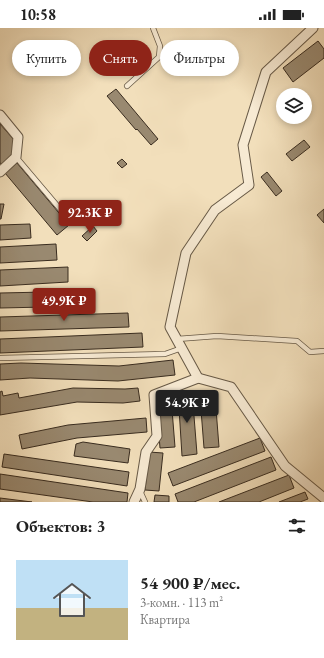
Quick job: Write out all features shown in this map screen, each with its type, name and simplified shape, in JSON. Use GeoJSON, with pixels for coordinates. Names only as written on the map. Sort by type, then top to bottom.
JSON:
{"type":"FeatureCollection","features":[{"type":"Feature","properties":{"kind":"street"},"geometry":{"type":"LineString","coordinates":[[198,378],[170,327],[186,253],[215,210],[249,185],[243,146],[266,72],[313,28]]}},
{"type":"Feature","properties":{"kind":"street"},"geometry":{"type":"LineString","coordinates":[[0,115],[18,137],[16,157],[0,172]]}},
{"type":"Feature","properties":{"kind":"street"},"geometry":{"type":"LineString","coordinates":[[134,502],[140,489],[146,452],[156,436],[154,395],[198,378],[231,387],[285,466],[324,498]]}},
{"type":"Feature","properties":{"kind":"lane"},"geometry":{"type":"LineString","coordinates":[[127,86],[159,57],[160,46],[152,28]]}},
{"type":"Feature","properties":{"kind":"lane"},"geometry":{"type":"LineString","coordinates":[[16,157],[72,222]]}},
{"type":"Feature","properties":{"kind":"lane"},"geometry":{"type":"LineString","coordinates":[[177,339],[217,336],[297,341],[310,352],[324,351]]}},
{"type":"Feature","properties":{"kind":"lane"},"geometry":{"type":"LineString","coordinates":[[0,358],[165,354],[182,348]]}},
{"type":"Feature","properties":{"kind":"lane"},"geometry":{"type":"LineString","coordinates":[[140,489],[145,502]]}},
{"type":"Feature","properties":{"kind":"building"},"geometry":{"type":"Polygon","coordinates":[[[318,41],[324,49],[324,58],[293,82],[283,68],[318,41]]]}},
{"type":"Feature","properties":{"kind":"building"},"geometry":{"type":"Polygon","coordinates":[[[116,89],[158,139],[151,145],[107,96],[116,89]]]}},
{"type":"Feature","properties":{"kind":"building"},"geometry":{"type":"Polygon","coordinates":[[[0,124],[16,142],[15,150],[3,165],[0,163],[0,124]]]}},
{"type":"Feature","properties":{"kind":"building"},"geometry":{"type":"Polygon","coordinates":[[[304,140],[310,147],[292,161],[286,154],[304,140]]]}},
{"type":"Feature","properties":{"kind":"building"},"geometry":{"type":"Polygon","coordinates":[[[122,159],[127,164],[122,168],[117,163],[122,159]]]}},
{"type":"Feature","properties":{"kind":"building"},"geometry":{"type":"Polygon","coordinates":[[[17,163],[69,225],[57,235],[5,173],[17,163]]]}},
{"type":"Feature","properties":{"kind":"building"},"geometry":{"type":"Polygon","coordinates":[[[267,172],[282,191],[276,196],[261,177],[267,172]]]}},
{"type":"Feature","properties":{"kind":"building"},"geometry":{"type":"Polygon","coordinates":[[[0,204],[4,204],[1,219],[0,219],[0,204]]]}},
{"type":"Feature","properties":{"kind":"building"},"geometry":{"type":"Polygon","coordinates":[[[324,209],[324,223],[317,215],[324,209]]]}},
{"type":"Feature","properties":{"kind":"building"},"geometry":{"type":"Polygon","coordinates":[[[30,224],[31,238],[0,240],[0,225],[30,224]]]}},
{"type":"Feature","properties":{"kind":"building"},"geometry":{"type":"Polygon","coordinates":[[[93,226],[97,231],[87,241],[82,236],[93,226]]]}},
{"type":"Feature","properties":{"kind":"building"},"geometry":{"type":"Polygon","coordinates":[[[56,244],[57,260],[0,263],[0,247],[56,244]]]}},
{"type":"Feature","properties":{"kind":"building"},"geometry":{"type":"Polygon","coordinates":[[[68,267],[68,282],[0,286],[0,270],[68,267]]]}},
{"type":"Feature","properties":{"kind":"building"},"geometry":{"type":"Polygon","coordinates":[[[92,291],[92,306],[0,308],[0,293],[92,291]]]}},
{"type":"Feature","properties":{"kind":"building"},"geometry":{"type":"Polygon","coordinates":[[[128,313],[129,327],[0,331],[0,317],[128,313]]]}},
{"type":"Feature","properties":{"kind":"building"},"geometry":{"type":"Polygon","coordinates":[[[142,333],[143,347],[0,353],[0,339],[142,333]]]}},
{"type":"Feature","properties":{"kind":"building"},"geometry":{"type":"Polygon","coordinates":[[[173,360],[175,375],[118,381],[30,378],[0,380],[0,364],[21,363],[119,366],[173,360]]]}},
{"type":"Feature","properties":{"kind":"building"},"geometry":{"type":"Polygon","coordinates":[[[73,388],[138,388],[140,401],[123,403],[77,402],[0,415],[0,392],[2,391],[3,396],[18,393],[19,398],[73,388]]]}},
{"type":"Feature","properties":{"kind":"building"},"geometry":{"type":"Polygon","coordinates":[[[192,391],[197,454],[182,456],[178,392],[192,391]]]}},
{"type":"Feature","properties":{"kind":"building"},"geometry":{"type":"Polygon","coordinates":[[[215,396],[219,447],[204,448],[200,397],[215,396]]]}},
{"type":"Feature","properties":{"kind":"building"},"geometry":{"type":"Polygon","coordinates":[[[171,397],[175,447],[160,448],[156,398],[171,397]]]}},
{"type":"Feature","properties":{"kind":"building"},"geometry":{"type":"Polygon","coordinates":[[[146,418],[147,432],[77,438],[22,449],[19,435],[68,425],[146,418]]]}},
{"type":"Feature","properties":{"kind":"building"},"geometry":{"type":"Polygon","coordinates":[[[260,438],[265,451],[173,486],[168,473],[260,438]]]}},
{"type":"Feature","properties":{"kind":"building"},"geometry":{"type":"Polygon","coordinates":[[[83,442],[130,449],[128,463],[74,456],[76,444],[83,442]]]}},
{"type":"Feature","properties":{"kind":"building"},"geometry":{"type":"Polygon","coordinates":[[[149,452],[163,453],[159,491],[145,490],[149,452]]]}},
{"type":"Feature","properties":{"kind":"building"},"geometry":{"type":"Polygon","coordinates":[[[4,454],[129,472],[127,486],[2,467],[4,454]]]}},
{"type":"Feature","properties":{"kind":"building"},"geometry":{"type":"Polygon","coordinates":[[[271,457],[276,470],[194,502],[178,502],[175,494],[271,457]]]}},
{"type":"Feature","properties":{"kind":"building"},"geometry":{"type":"Polygon","coordinates":[[[0,474],[128,493],[127,502],[93,502],[0,489],[0,474]]]}},
{"type":"Feature","properties":{"kind":"building"},"geometry":{"type":"Polygon","coordinates":[[[289,475],[294,488],[259,502],[219,502],[289,475]]]}},
{"type":"Feature","properties":{"kind":"building"},"geometry":{"type":"Polygon","coordinates":[[[305,492],[308,499],[300,502],[279,502],[305,492]]]}},
{"type":"Feature","properties":{"kind":"building"},"geometry":{"type":"Polygon","coordinates":[[[155,495],[169,496],[169,502],[154,502],[155,495]]]}},
{"type":"Feature","properties":{"kind":"building"},"geometry":{"type":"Polygon","coordinates":[[[0,498],[32,502],[0,502],[0,498]]]}}]}
